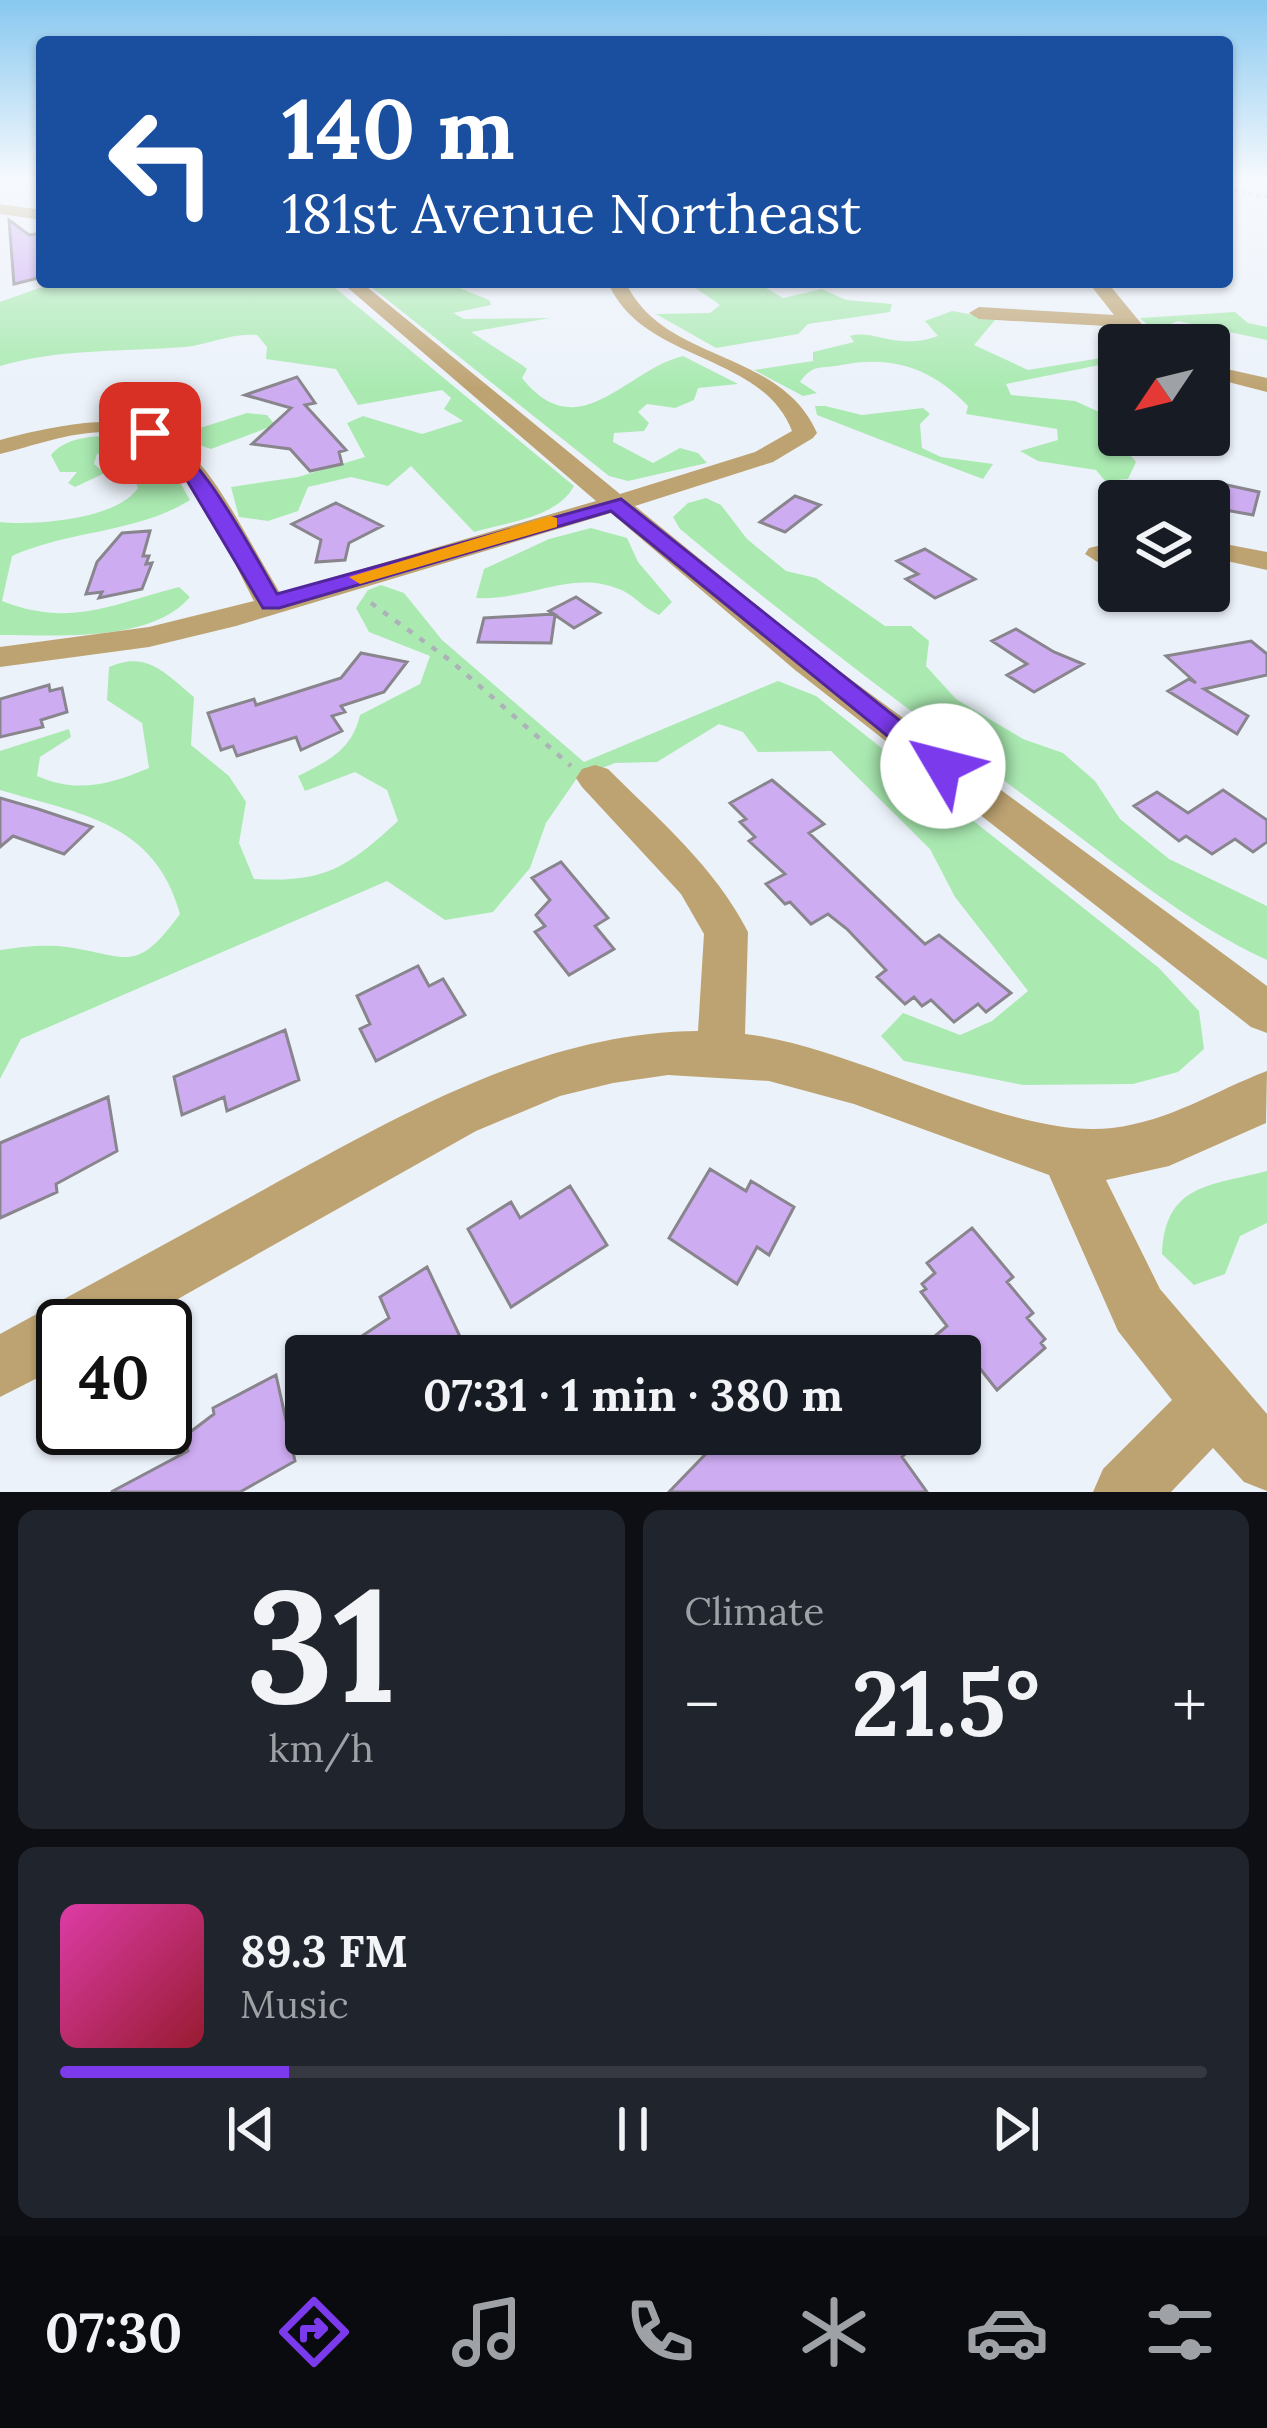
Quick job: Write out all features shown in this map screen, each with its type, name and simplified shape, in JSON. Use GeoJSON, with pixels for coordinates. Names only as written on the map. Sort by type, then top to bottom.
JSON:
{"type":"FeatureCollection","features":[{"type":"Feature","properties":{"kind":"street"},"geometry":{"type":"LineString","coordinates":[[357,288],[821,674],[1267,1013]]}},
{"type":"Feature","properties":{"kind":"street"},"geometry":{"type":"LineString","coordinates":[[0,657],[162,635],[764,458],[805,433],[803,421],[774,392],[653,325],[620,295],[622,288]]}},
{"type":"Feature","properties":{"kind":"street"},"geometry":{"type":"LineString","coordinates":[[1101,288],[1128,324]]}},
{"type":"Feature","properties":{"kind":"street"},"geometry":{"type":"LineString","coordinates":[[979,313],[1125,321]]}},
{"type":"Feature","properties":{"kind":"street"},"geometry":{"type":"LineString","coordinates":[[1230,375],[1267,385]]}},
{"type":"Feature","properties":{"kind":"street"},"geometry":{"type":"LineString","coordinates":[[0,446],[74,430],[116,427],[150,433],[187,464],[271,603]]}},
{"type":"Feature","properties":{"kind":"street"},"geometry":{"type":"LineString","coordinates":[[1230,553],[1267,561]]}},
{"type":"Feature","properties":{"kind":"street"},"geometry":{"type":"LineString","coordinates":[[595,778],[695,883],[726,932],[721,1053]]}},
{"type":"Feature","properties":{"kind":"street"},"geometry":{"type":"LineString","coordinates":[[121,1299],[462,1109],[547,1073],[627,1060],[721,1053],[800,1063],[1067,1155],[1163,1145],[1248,1108],[1267,1094]]}},
{"type":"Feature","properties":{"kind":"street"},"geometry":{"type":"LineString","coordinates":[[1067,1155],[1138,1310],[1213,1403],[1267,1460]]}},
{"type":"Feature","properties":{"kind":"street"},"geometry":{"type":"LineString","coordinates":[[0,1367],[36,1346]]}},
{"type":"Feature","properties":{"kind":"street"},"geometry":{"type":"LineString","coordinates":[[1126,1492],[1213,1403]]}},
{"type":"Feature","properties":{"kind":"path"},"geometry":{"type":"LineString","coordinates":[[341,582],[451,661],[561,761],[595,778]]}},
{"type":"Feature","properties":{"kind":"green space"},"geometry":{"type":"Polygon","coordinates":[[[39,288],[335,288],[574,486],[544,512],[474,532],[411,466],[388,486],[351,477],[308,487],[298,511],[268,521],[239,517],[231,487],[298,477],[365,457],[347,423],[363,416],[422,434],[463,421],[444,409],[451,398],[442,390],[358,405],[336,369],[266,359],[267,347],[257,335],[185,347],[46,356],[0,366],[0,302],[39,288]]]}},
{"type":"Feature","properties":{"kind":"green space"},"geometry":{"type":"Polygon","coordinates":[[[373,288],[459,288],[489,300],[491,305],[453,313],[464,319],[550,318],[471,332],[527,369],[522,378],[543,398],[563,406],[602,399],[683,356],[738,384],[698,388],[694,400],[675,408],[647,404],[638,412],[649,423],[644,431],[614,433],[613,442],[653,463],[680,448],[698,453],[707,463],[628,481],[609,476],[373,288]]]}},
{"type":"Feature","properties":{"kind":"green space"},"geometry":{"type":"Polygon","coordinates":[[[696,288],[766,288],[783,298],[822,289],[846,300],[892,304],[890,312],[808,324],[798,334],[716,348],[656,314],[710,313],[720,305],[696,288]]]}},
{"type":"Feature","properties":{"kind":"green space"},"geometry":{"type":"Polygon","coordinates":[[[952,311],[996,319],[974,345],[1028,370],[1098,358],[1098,365],[1006,384],[1011,395],[1075,401],[1098,411],[1098,456],[1131,456],[1136,462],[1128,479],[1104,480],[1096,470],[1038,461],[1020,451],[1058,440],[1057,429],[966,414],[968,406],[954,393],[909,367],[859,362],[818,368],[800,382],[817,393],[803,396],[754,370],[813,361],[813,352],[854,342],[850,336],[910,341],[938,336],[925,321],[952,311]]]}},
{"type":"Feature","properties":{"kind":"green space"},"geometry":{"type":"Polygon","coordinates":[[[1235,312],[1248,323],[1267,327],[1267,340],[1230,332],[1230,324],[1147,324],[1140,318],[1235,312]]]}},
{"type":"Feature","properties":{"kind":"green space"},"geometry":{"type":"Polygon","coordinates":[[[815,406],[862,415],[923,408],[930,414],[920,424],[922,448],[941,457],[993,464],[983,479],[817,415],[815,406]]]}},
{"type":"Feature","properties":{"kind":"green space"},"geometry":{"type":"Polygon","coordinates":[[[247,413],[267,415],[275,425],[211,449],[193,443],[200,428],[247,413]]]}},
{"type":"Feature","properties":{"kind":"green space"},"geometry":{"type":"Polygon","coordinates":[[[130,437],[139,442],[97,454],[94,464],[105,473],[75,487],[68,483],[77,472],[60,472],[51,455],[77,440],[130,437]]]}},
{"type":"Feature","properties":{"kind":"green space"},"geometry":{"type":"Polygon","coordinates":[[[147,463],[170,465],[190,500],[148,519],[12,556],[2,601],[26,609],[70,613],[179,587],[190,597],[173,612],[128,629],[0,635],[0,522],[54,521],[113,507],[138,488],[131,471],[147,463]]]}},
{"type":"Feature","properties":{"kind":"green space"},"geometry":{"type":"Polygon","coordinates":[[[706,498],[721,505],[747,539],[786,571],[816,578],[885,626],[911,626],[929,641],[926,666],[956,699],[1023,739],[1063,753],[1095,781],[1120,819],[1169,859],[1267,906],[1267,960],[1209,929],[1127,873],[862,674],[680,529],[673,517],[688,503],[706,498]]]}},
{"type":"Feature","properties":{"kind":"green space"},"geometry":{"type":"Polygon","coordinates":[[[591,528],[627,538],[638,562],[672,602],[659,615],[624,591],[583,582],[476,598],[484,569],[549,539],[591,528]]]}},
{"type":"Feature","properties":{"kind":"green space"},"geometry":{"type":"Polygon","coordinates":[[[381,585],[404,593],[442,640],[584,762],[778,681],[816,696],[1159,968],[1199,1011],[1204,1049],[1178,1072],[1133,1084],[1023,1085],[904,1061],[881,1036],[903,1013],[960,1035],[992,1021],[1028,991],[955,897],[930,849],[831,751],[758,752],[743,732],[719,724],[657,762],[615,763],[577,778],[546,823],[530,868],[493,912],[445,920],[387,881],[21,1039],[0,1079],[0,950],[59,946],[130,957],[152,946],[180,914],[153,859],[133,841],[86,816],[0,790],[0,751],[69,729],[71,737],[40,757],[37,776],[66,785],[94,785],[149,768],[142,723],[107,700],[109,667],[145,663],[194,697],[191,745],[229,776],[246,802],[239,843],[254,879],[299,878],[333,869],[398,821],[387,790],[355,772],[305,791],[298,776],[345,746],[360,715],[420,684],[430,656],[369,632],[356,608],[368,590],[381,585]]]}},
{"type":"Feature","properties":{"kind":"green space"},"geometry":{"type":"Polygon","coordinates":[[[1267,1171],[1267,1223],[1240,1236],[1225,1274],[1194,1285],[1162,1254],[1172,1214],[1181,1201],[1209,1185],[1267,1171]]]}},
{"type":"Feature","properties":{"kind":"building"},"geometry":{"type":"Polygon","coordinates":[[[11,249],[36,249],[36,278],[14,284],[11,249]]]}},
{"type":"Feature","properties":{"kind":"building"},"geometry":{"type":"Polygon","coordinates":[[[297,377],[315,403],[305,405],[346,450],[339,452],[342,464],[310,471],[290,449],[252,444],[291,408],[245,395],[297,377]]]}},
{"type":"Feature","properties":{"kind":"building"},"geometry":{"type":"Polygon","coordinates":[[[1230,486],[1259,492],[1253,515],[1230,511],[1230,486]]]}},
{"type":"Feature","properties":{"kind":"building"},"geometry":{"type":"Polygon","coordinates":[[[795,496],[820,505],[785,532],[760,522],[795,496]]]}},
{"type":"Feature","properties":{"kind":"building"},"geometry":{"type":"Polygon","coordinates":[[[336,503],[382,526],[349,543],[345,560],[316,562],[321,540],[292,524],[336,503]]]}},
{"type":"Feature","properties":{"kind":"building"},"geometry":{"type":"Polygon","coordinates":[[[150,531],[143,556],[149,556],[146,564],[152,563],[142,589],[99,598],[102,592],[86,594],[97,562],[122,533],[150,531]]]}},
{"type":"Feature","properties":{"kind":"building"},"geometry":{"type":"Polygon","coordinates":[[[925,549],[975,579],[935,598],[906,579],[918,574],[897,561],[925,549]]]}},
{"type":"Feature","properties":{"kind":"building"},"geometry":{"type":"Polygon","coordinates":[[[576,597],[600,613],[574,628],[555,615],[551,643],[478,642],[484,618],[554,614],[549,611],[576,597]]]}},
{"type":"Feature","properties":{"kind":"building"},"geometry":{"type":"Polygon","coordinates":[[[1016,629],[1083,664],[1034,692],[1007,675],[1027,664],[992,641],[1016,629]]]}},
{"type":"Feature","properties":{"kind":"building"},"geometry":{"type":"Polygon","coordinates":[[[1251,641],[1267,654],[1267,675],[1204,689],[1248,716],[1237,734],[1168,691],[1189,679],[1196,683],[1166,656],[1251,641]]]}},
{"type":"Feature","properties":{"kind":"building"},"geometry":{"type":"Polygon","coordinates":[[[361,653],[407,662],[384,692],[341,706],[345,712],[332,716],[342,731],[301,750],[296,737],[237,756],[233,746],[221,750],[208,713],[254,699],[256,705],[341,678],[361,653]]]}},
{"type":"Feature","properties":{"kind":"building"},"geometry":{"type":"Polygon","coordinates":[[[49,685],[50,691],[62,688],[67,712],[41,720],[43,727],[0,737],[0,699],[49,685]]]}},
{"type":"Feature","properties":{"kind":"building"},"geometry":{"type":"Polygon","coordinates":[[[772,780],[824,824],[809,833],[925,944],[939,935],[1011,993],[986,1012],[978,1004],[954,1022],[931,1000],[922,1006],[914,997],[905,1004],[877,977],[886,970],[847,929],[828,914],[811,924],[790,902],[785,904],[766,884],[785,874],[749,841],[755,837],[740,822],[746,819],[730,803],[772,780]]]}},
{"type":"Feature","properties":{"kind":"building"},"geometry":{"type":"Polygon","coordinates":[[[1223,790],[1267,820],[1267,842],[1253,852],[1235,839],[1212,854],[1186,836],[1179,841],[1134,806],[1157,792],[1188,813],[1223,790]]]}},
{"type":"Feature","properties":{"kind":"building"},"geometry":{"type":"Polygon","coordinates":[[[0,798],[92,827],[64,854],[13,836],[0,847],[0,798]]]}},
{"type":"Feature","properties":{"kind":"building"},"geometry":{"type":"Polygon","coordinates":[[[561,862],[608,918],[595,926],[614,949],[569,975],[535,932],[545,926],[536,915],[550,900],[532,878],[561,862]]]}},
{"type":"Feature","properties":{"kind":"building"},"geometry":{"type":"Polygon","coordinates":[[[418,966],[429,986],[443,979],[465,1015],[376,1061],[360,1029],[370,1024],[357,996],[418,966]]]}},
{"type":"Feature","properties":{"kind":"building"},"geometry":{"type":"Polygon","coordinates":[[[285,1030],[299,1080],[227,1111],[224,1097],[182,1115],[174,1077],[285,1030]]]}},
{"type":"Feature","properties":{"kind":"building"},"geometry":{"type":"Polygon","coordinates":[[[108,1097],[117,1151],[56,1184],[57,1192],[0,1218],[0,1143],[108,1097]]]}},
{"type":"Feature","properties":{"kind":"building"},"geometry":{"type":"Polygon","coordinates":[[[710,1169],[746,1191],[751,1181],[794,1207],[769,1255],[757,1247],[737,1284],[669,1238],[710,1169]]]}},
{"type":"Feature","properties":{"kind":"building"},"geometry":{"type":"Polygon","coordinates":[[[570,1186],[607,1245],[511,1307],[468,1229],[511,1202],[520,1218],[570,1186]]]}},
{"type":"Feature","properties":{"kind":"building"},"geometry":{"type":"Polygon","coordinates":[[[972,1228],[1013,1277],[1007,1282],[1033,1313],[1027,1318],[1045,1339],[1041,1343],[1045,1348],[997,1390],[981,1370],[981,1335],[936,1335],[947,1326],[921,1292],[926,1289],[922,1284],[935,1273],[927,1263],[972,1228]]]}},
{"type":"Feature","properties":{"kind":"building"},"geometry":{"type":"Polygon","coordinates":[[[427,1267],[459,1335],[364,1335],[389,1318],[380,1297],[427,1267]]]}},
{"type":"Feature","properties":{"kind":"building"},"geometry":{"type":"Polygon","coordinates":[[[276,1375],[285,1416],[285,1455],[294,1455],[295,1461],[240,1492],[111,1492],[180,1455],[192,1455],[192,1431],[214,1414],[213,1408],[276,1375]]]}},
{"type":"Feature","properties":{"kind":"building"},"geometry":{"type":"Polygon","coordinates":[[[705,1455],[904,1455],[927,1492],[669,1492],[705,1455]]]}},
{"type":"Feature","properties":{"kind":"slow traffic"},"geometry":{"type":"LineString","coordinates":[[360,577],[550,522]]}},
{"type":"Feature","properties":{"kind":"route"},"geometry":{"type":"LineString","coordinates":[[150,433],[187,464],[271,603],[614,504],[807,663],[943,766]]}}]}
